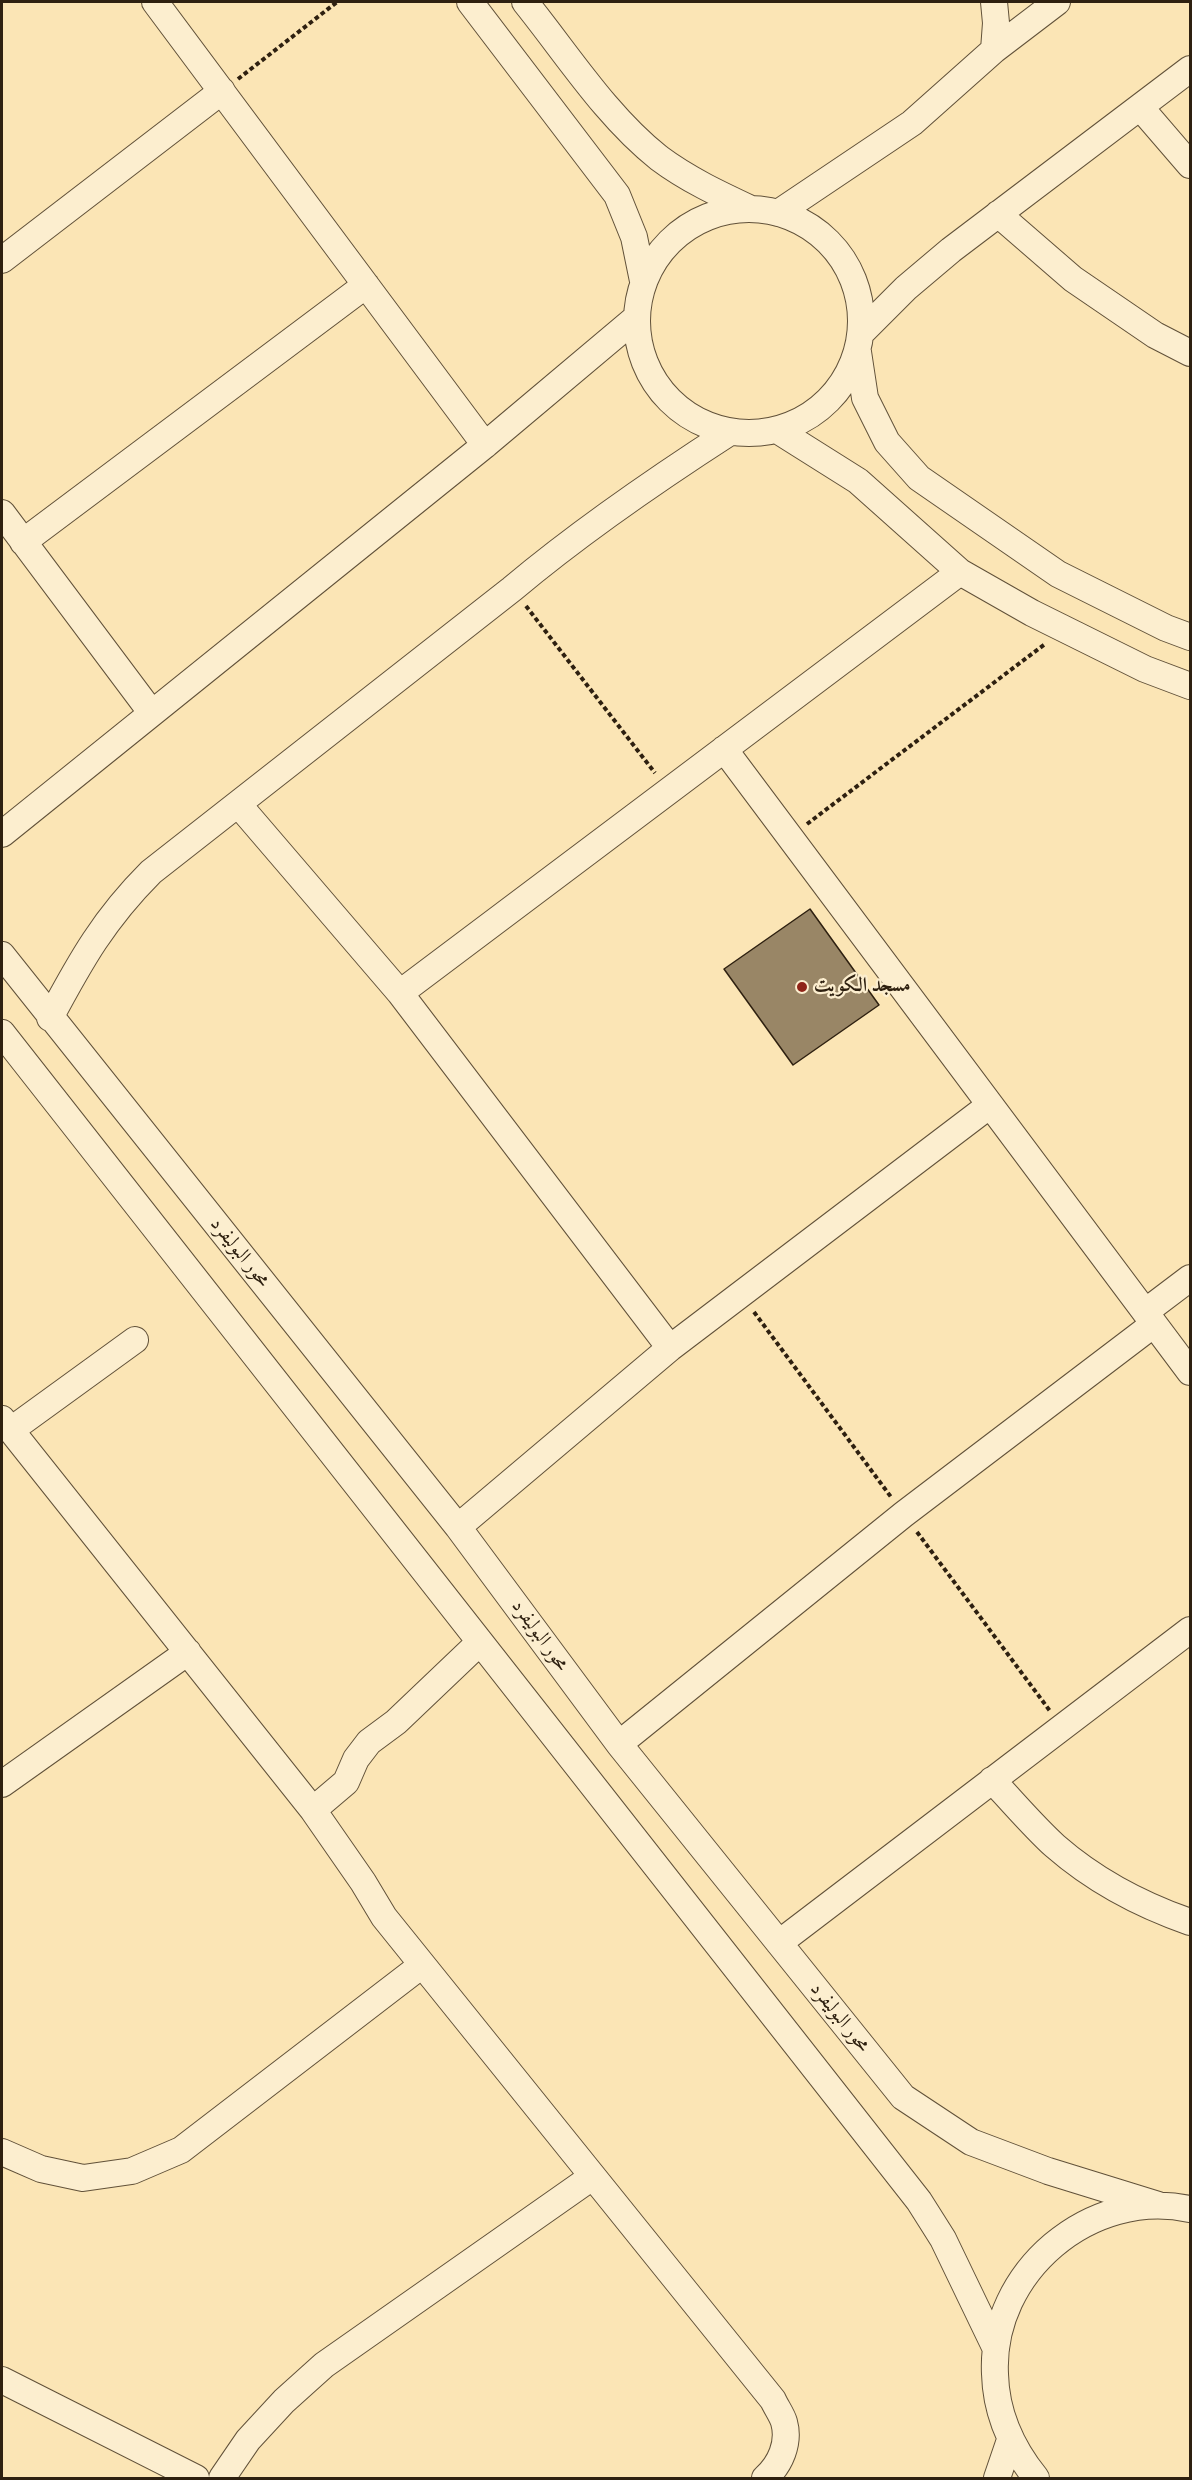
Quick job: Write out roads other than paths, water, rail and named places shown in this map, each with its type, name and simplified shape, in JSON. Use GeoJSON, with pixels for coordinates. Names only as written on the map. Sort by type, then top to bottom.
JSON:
{"type":"FeatureCollection","features":[{"type":"Feature","properties":{"kind":"street"},"geometry":{"type":"LineString","coordinates":[[155,2],[485,445]]}},
{"type":"Feature","properties":{"kind":"street"},"geometry":{"type":"LineString","coordinates":[[470,2],[617,195],[634,237],[644,281]]}},
{"type":"Feature","properties":{"kind":"street"},"geometry":{"type":"LineString","coordinates":[[525,2],[629,130],[660,158],[694,180],[751,209]]}},
{"type":"Feature","properties":{"kind":"street"},"geometry":{"type":"LineString","coordinates":[[994,2],[996,22],[994,50]]}},
{"type":"Feature","properties":{"kind":"street"},"geometry":{"type":"LineString","coordinates":[[778,213],[912,123],[994,50],[1057,2]]}},
{"type":"Feature","properties":{"kind":"street"},"geometry":{"type":"LineString","coordinates":[[1191,69],[998,214],[906,288],[860,342],[846,379],[828,402],[804,420],[777,430],[753,434],[730,432],[699,422],[673,404],[652,380],[640,350],[636,318],[644,281],[656,257],[675,237],[690,226],[723,212],[751,209],[778,213],[807,225],[832,245],[850,271],[860,301],[860,342],[865,398],[887,441],[919,478],[1058,574],[1166,628],[1191,637]]}},
{"type":"Feature","properties":{"kind":"street"},"geometry":{"type":"LineString","coordinates":[[2,260],[222,91]]}},
{"type":"Feature","properties":{"kind":"street"},"geometry":{"type":"LineString","coordinates":[[1140,107],[1191,165]]}},
{"type":"Feature","properties":{"kind":"street"},"geometry":{"type":"LineString","coordinates":[[998,214],[1073,279],[1155,335],[1191,353]]}},
{"type":"Feature","properties":{"kind":"street"},"geometry":{"type":"LineString","coordinates":[[23,542],[366,285]]}},
{"type":"Feature","properties":{"kind":"street"},"geometry":{"type":"LineString","coordinates":[[2,834],[485,445],[636,318]]}},
{"type":"Feature","properties":{"kind":"street"},"geometry":{"type":"LineString","coordinates":[[777,430],[858,481],[960,572],[1145,669],[1191,686]]}},
{"type":"Feature","properties":{"kind":"street"},"geometry":{"type":"LineString","coordinates":[[50,1018],[85,953],[104,924],[151,872],[512,589],[568,542],[730,432]]}},
{"type":"Feature","properties":{"kind":"street"},"geometry":{"type":"LineString","coordinates":[[2,513],[151,712]]}},
{"type":"Feature","properties":{"kind":"street"},"geometry":{"type":"LineString","coordinates":[[400,993],[960,572]]}},
{"type":"Feature","properties":{"kind":"street"},"geometry":{"type":"LineString","coordinates":[[724,749],[1191,1372]]}},
{"type":"Feature","properties":{"kind":"street"},"geometry":{"type":"LineString","coordinates":[[238,804],[400,993],[670,1348]]}},
{"type":"Feature","properties":{"kind":"street","name":"محور البوليفرد"},"geometry":{"type":"LineString","coordinates":[[2,955],[458,1527],[619,1744],[903,2097],[971,2142],[1048,2171],[1158,2205]]}},
{"type":"Feature","properties":{"kind":"street"},"geometry":{"type":"LineString","coordinates":[[2,1033],[919,2201],[944,2239],[996,2349]]}},
{"type":"Feature","properties":{"kind":"street"},"geometry":{"type":"LineString","coordinates":[[458,1527],[670,1348],[990,1105]]}},
{"type":"Feature","properties":{"kind":"street"},"geometry":{"type":"LineString","coordinates":[[619,1744],[1150,1318],[1191,1278]]}},
{"type":"Feature","properties":{"kind":"street"},"geometry":{"type":"LineString","coordinates":[[135,1341],[6,1425],[313,1810],[363,1882],[384,1917],[773,2400],[784,2422],[785,2446],[776,2469],[765,2478]]}},
{"type":"Feature","properties":{"kind":"street"},"geometry":{"type":"LineString","coordinates":[[779,1943],[1191,1630]]}},
{"type":"Feature","properties":{"kind":"street"},"geometry":{"type":"LineString","coordinates":[[313,1810],[346,1782],[356,1759],[369,1742],[396,1722],[480,1642]]}},
{"type":"Feature","properties":{"kind":"street"},"geometry":{"type":"LineString","coordinates":[[2,1784],[188,1652]]}},
{"type":"Feature","properties":{"kind":"street"},"geometry":{"type":"LineString","coordinates":[[992,1780],[1055,1846],[1107,1885],[1165,1913],[1191,1922]]}},
{"type":"Feature","properties":{"kind":"street"},"geometry":{"type":"LineString","coordinates":[[2,2152],[41,2169],[83,2178],[132,2171],[180,2150],[422,1965]]}},
{"type":"Feature","properties":{"kind":"street"},"geometry":{"type":"LineString","coordinates":[[222,2478],[255,2432],[284,2401],[324,2365],[592,2177]]}},
{"type":"Feature","properties":{"kind":"street"},"geometry":{"type":"LineString","coordinates":[[1036,2478],[1010,2440],[997,2396],[994,2372],[1000,2326],[1014,2293],[1033,2264],[1050,2247],[1089,2221],[1134,2207],[1158,2205],[1191,2209]]}},
{"type":"Feature","properties":{"kind":"street"},"geometry":{"type":"LineString","coordinates":[[2,2380],[195,2478]]}},
{"type":"Feature","properties":{"kind":"street"},"geometry":{"type":"LineString","coordinates":[[997,2478],[1010,2440]]}},
{"type":"Feature","properties":{"kind":"place","name":"مسجد الكويت"},"geometry":{"type":"Point","coordinates":[802,987]}}]}
